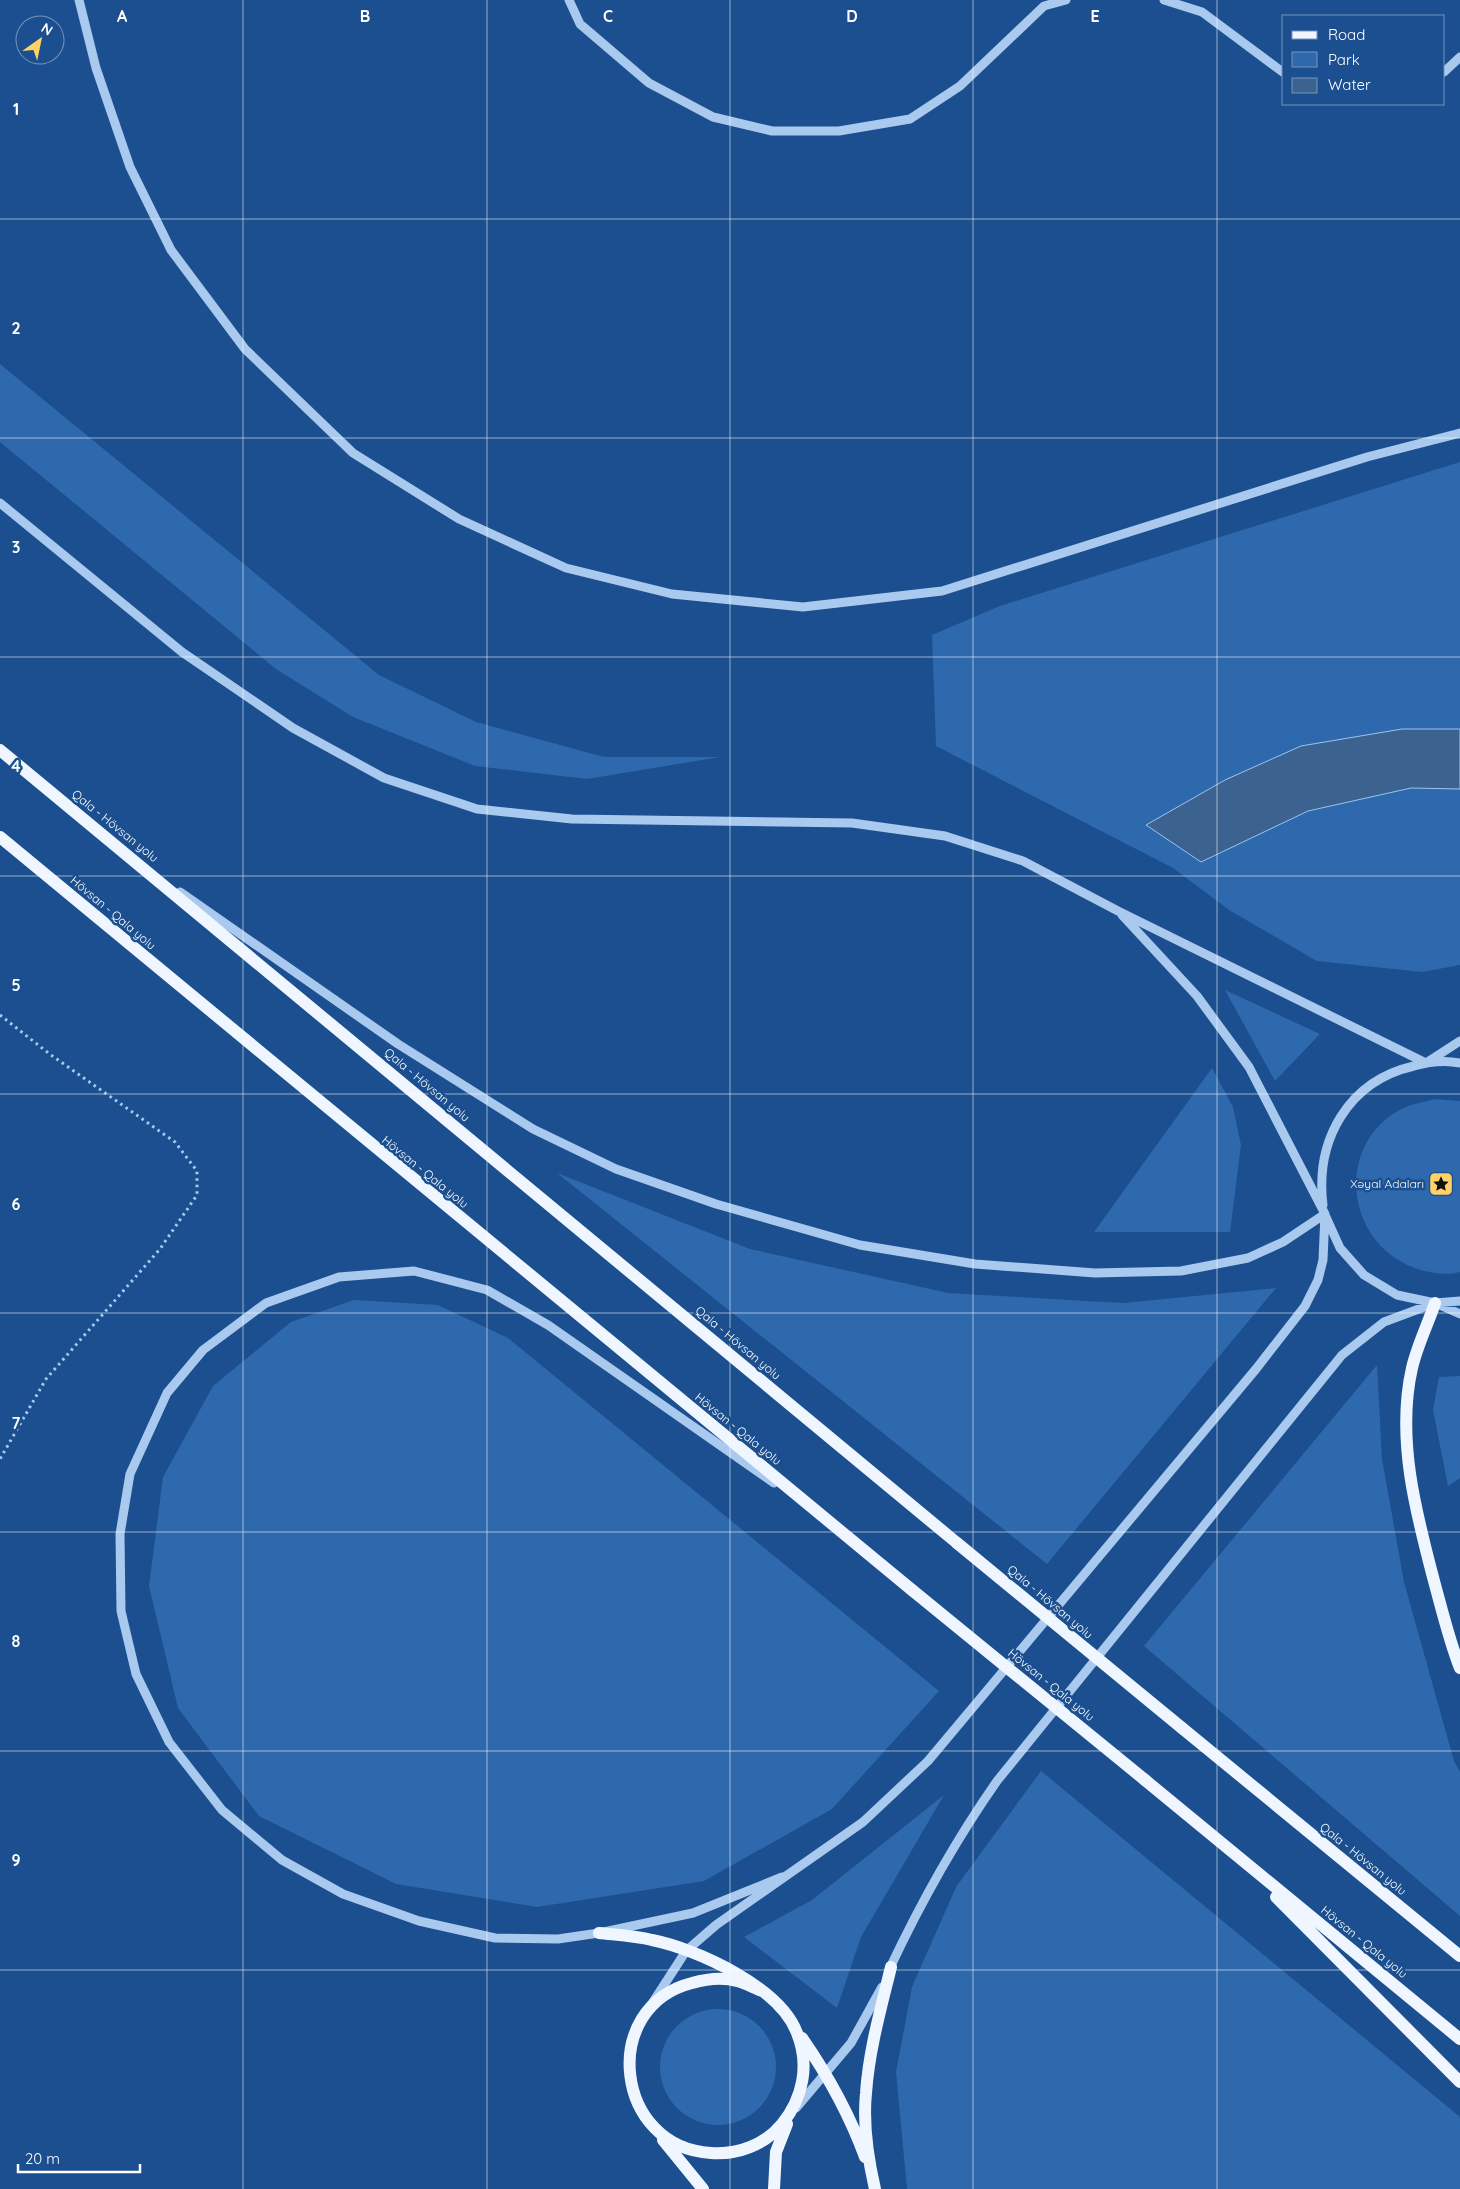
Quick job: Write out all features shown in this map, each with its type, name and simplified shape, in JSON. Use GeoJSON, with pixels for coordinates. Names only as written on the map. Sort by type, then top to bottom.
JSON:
{"type":"FeatureCollection","features":[{"type":"Feature","properties":{"kind":"main road","name":"Qala - Hövsan yolu"},"geometry":{"type":"LineString","coordinates":[[0,750],[140,864],[957,1543],[1460,1956]]}},
{"type":"Feature","properties":{"kind":"main road","name":"Hövsan - Qala yolu"},"geometry":{"type":"LineString","coordinates":[[0,837],[912,1590],[1460,2039]]}},
{"type":"Feature","properties":{"kind":"main road"},"geometry":{"type":"LineString","coordinates":[[1435,1303],[1412,1367],[1408,1408],[1408,1466],[1424,1541],[1452,1646],[1460,1668]]}},
{"type":"Feature","properties":{"kind":"main road"},"geometry":{"type":"LineString","coordinates":[[1219,1840],[1460,2082]]}},
{"type":"Feature","properties":{"kind":"main road"},"geometry":{"type":"LineString","coordinates":[[599,1933],[653,1940],[720,1964],[762,1991],[782,2008],[827,2073],[854,2128],[875,2189]]}},
{"type":"Feature","properties":{"kind":"main road"},"geometry":{"type":"LineString","coordinates":[[872,2176],[866,2093],[875,2037],[891,1967]]}},
{"type":"Feature","properties":{"kind":"main road"},"geometry":{"type":"LineString","coordinates":[[703,2189],[650,2125],[636,2101],[629,2075],[630,2047],[640,2021],[658,2000],[681,1986],[708,1979],[736,1981],[762,1991]]}},
{"type":"Feature","properties":{"kind":"main road"},"geometry":{"type":"LineString","coordinates":[[774,2189],[776,2152],[803,2086],[804,2058],[797,2032]]}},
{"type":"Feature","properties":{"kind":"main road"},"geometry":{"type":"LineString","coordinates":[[650,2125],[671,2142],[697,2152],[725,2154],[752,2147],[775,2133],[792,2112]]}},
{"type":"Feature","properties":{"kind":"street"},"geometry":{"type":"LineString","coordinates":[[80,0],[96,68],[130,167],[170,250],[245,349],[353,453],[459,519],[566,568],[672,594],[803,607],[942,591],[1367,457],[1460,433]]}},
{"type":"Feature","properties":{"kind":"street"},"geometry":{"type":"LineString","coordinates":[[569,0],[580,24],[648,83],[714,117],[772,131],[839,131],[910,120],[960,86],[1044,6],[1066,0]]}},
{"type":"Feature","properties":{"kind":"street"},"geometry":{"type":"LineString","coordinates":[[1164,0],[1202,12],[1282,72]]}},
{"type":"Feature","properties":{"kind":"street"},"geometry":{"type":"LineString","coordinates":[[1445,71],[1460,57]]}},
{"type":"Feature","properties":{"kind":"street"},"geometry":{"type":"LineString","coordinates":[[0,503],[182,652],[293,728],[384,778],[478,809],[572,819],[852,823],[945,836],[1024,861],[1118,911],[1426,1063]]}},
{"type":"Feature","properties":{"kind":"street"},"geometry":{"type":"LineString","coordinates":[[140,864],[398,1044],[533,1129],[616,1169],[716,1204],[860,1245],[975,1264],[1095,1273],[1181,1271],[1248,1258],[1283,1242],[1324,1214]]}},
{"type":"Feature","properties":{"kind":"street"},"geometry":{"type":"LineString","coordinates":[[1118,911],[1197,996],[1249,1067],[1340,1248],[1364,1275],[1397,1295],[1435,1303],[1460,1314]]}},
{"type":"Feature","properties":{"kind":"street"},"geometry":{"type":"LineString","coordinates":[[1426,1063],[1460,1041]]}},
{"type":"Feature","properties":{"kind":"street"},"geometry":{"type":"LineString","coordinates":[[640,2021],[686,1951],[716,1925],[782,1877],[807,1863],[864,1822],[928,1761],[1256,1369],[1305,1306],[1318,1280],[1323,1260],[1324,1214],[1321,1185],[1323,1156],[1333,1128],[1350,1103],[1372,1084],[1398,1070],[1426,1063],[1460,1063]]}},
{"type":"Feature","properties":{"kind":"street"},"geometry":{"type":"LineString","coordinates":[[782,1877],[693,1913],[599,1933],[558,1938],[495,1938],[419,1921],[343,1894],[282,1860],[222,1810],[169,1742],[136,1674],[121,1610],[120,1534],[130,1474],[167,1393],[203,1350],[266,1303],[340,1277],[414,1271],[487,1290],[548,1325],[826,1519]]}},
{"type":"Feature","properties":{"kind":"street"},"geometry":{"type":"LineString","coordinates":[[792,2112],[827,2073],[864,2023],[944,1863],[997,1781],[1342,1355],[1384,1322],[1435,1303],[1460,1301]]}},
{"type":"Feature","properties":{"kind":"path"},"geometry":{"type":"LineString","coordinates":[[0,1015],[51,1055],[175,1142],[197,1171],[197,1195],[160,1249],[46,1379],[0,1460]]}},
{"type":"Feature","properties":{"kind":"green space"},"geometry":{"type":"Polygon","coordinates":[[[0,364],[379,675],[476,722],[604,757],[720,757],[587,779],[475,766],[353,717],[276,669],[0,442],[0,364]]]}},
{"type":"Feature","properties":{"kind":"green space"},"geometry":{"type":"Polygon","coordinates":[[[1460,462],[1460,965],[1422,972],[1317,961],[1229,910],[1173,868],[936,746],[932,635],[1000,606],[1460,462]]]}},
{"type":"Feature","properties":{"kind":"green space"},"geometry":{"type":"Polygon","coordinates":[[[1225,990],[1320,1034],[1275,1081],[1225,990]]]}},
{"type":"Feature","properties":{"kind":"green space"},"geometry":{"type":"Polygon","coordinates":[[[1212,1068],[1233,1107],[1241,1145],[1230,1232],[1094,1232],[1212,1068]]]}},
{"type":"Feature","properties":{"kind":"green space"},"geometry":{"type":"Polygon","coordinates":[[[1434,1099],[1460,1101],[1460,1272],[1449,1274],[1420,1270],[1391,1255],[1373,1236],[1361,1213],[1356,1189],[1358,1164],[1368,1141],[1384,1121],[1408,1106],[1434,1099]]]}},
{"type":"Feature","properties":{"kind":"green space"},"geometry":{"type":"Polygon","coordinates":[[[557,1173],[750,1249],[948,1293],[1123,1303],[1276,1288],[1047,1564],[557,1173]]]}},
{"type":"Feature","properties":{"kind":"green space"},"geometry":{"type":"Polygon","coordinates":[[[354,1300],[438,1305],[508,1338],[939,1691],[832,1809],[704,1881],[537,1907],[396,1884],[259,1816],[178,1708],[149,1586],[163,1477],[213,1386],[291,1322],[354,1300]]]}},
{"type":"Feature","properties":{"kind":"green space"},"geometry":{"type":"Polygon","coordinates":[[[1377,1365],[1382,1459],[1404,1582],[1454,1761],[1460,1772],[1460,1916],[1144,1646],[1377,1365]]]}},
{"type":"Feature","properties":{"kind":"green space"},"geometry":{"type":"Polygon","coordinates":[[[1460,1376],[1460,1478],[1448,1486],[1433,1410],[1439,1377],[1460,1376]]]}},
{"type":"Feature","properties":{"kind":"green space"},"geometry":{"type":"Polygon","coordinates":[[[1041,1771],[1460,2117],[1460,2189],[907,2189],[896,2072],[912,1987],[956,1887],[1041,1771]]]}},
{"type":"Feature","properties":{"kind":"green space"},"geometry":{"type":"Polygon","coordinates":[[[944,1795],[861,1937],[837,2008],[744,1937],[812,1900],[944,1795]]]}},
{"type":"Feature","properties":{"kind":"green space"},"geometry":{"type":"Polygon","coordinates":[[[718,2009],[740,2013],[759,2026],[772,2045],[776,2067],[772,2089],[759,2108],[740,2121],[718,2125],[696,2121],[677,2108],[664,2089],[660,2067],[664,2045],[677,2026],[696,2013],[718,2009]]]}},
{"type":"Feature","properties":{"kind":"water"},"geometry":{"type":"Polygon","coordinates":[[[1402,729],[1460,729],[1460,789],[1411,788],[1308,811],[1201,862],[1146,825],[1225,780],[1301,746],[1402,729]]]}},
{"type":"Feature","properties":{"kind":"place","name":"Xəyal Adaları"},"geometry":{"type":"Point","coordinates":[1441,1184]}}]}
